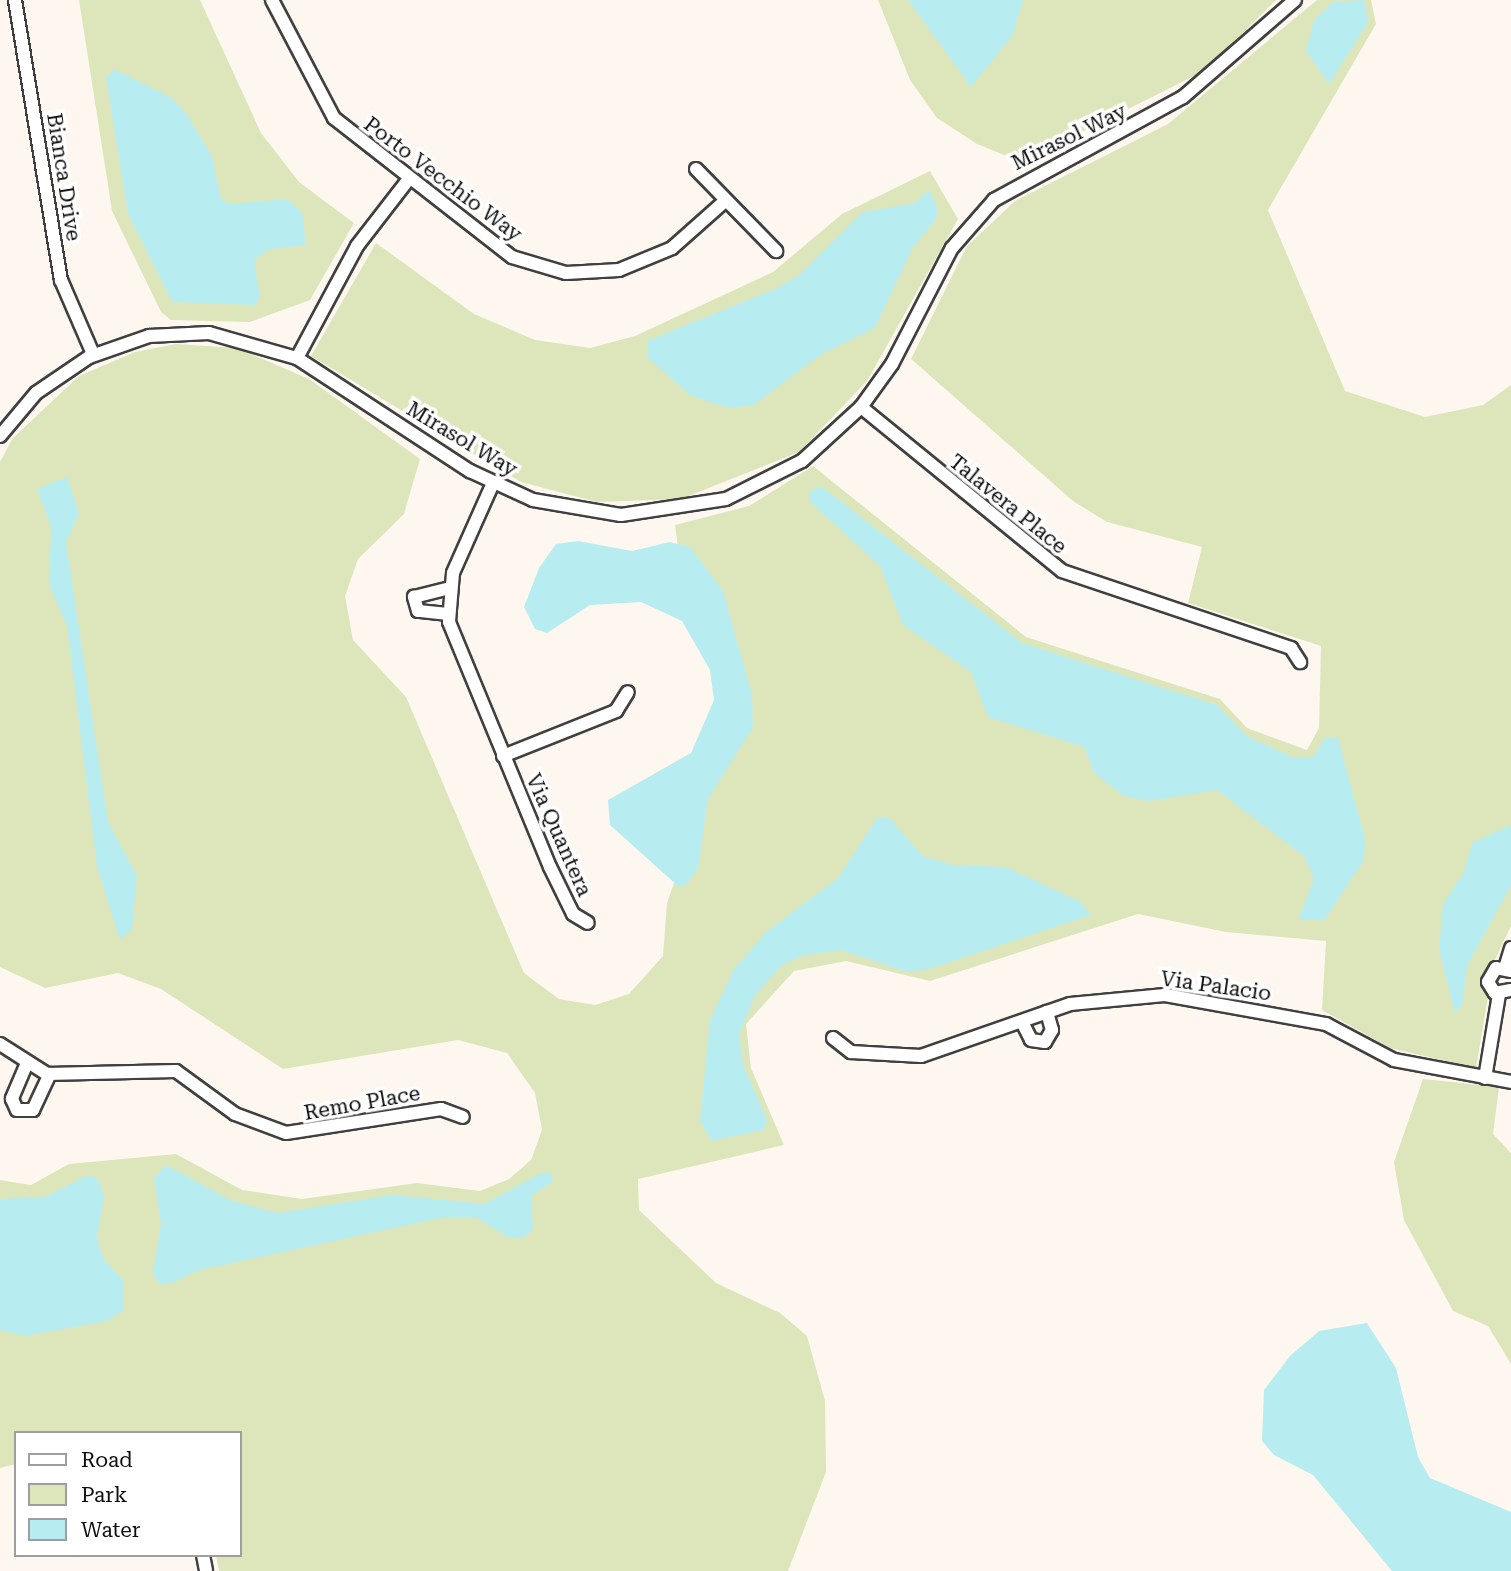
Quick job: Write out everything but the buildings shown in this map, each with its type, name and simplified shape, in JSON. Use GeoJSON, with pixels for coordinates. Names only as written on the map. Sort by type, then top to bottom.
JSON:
{"type":"FeatureCollection","features":[{"type":"Feature","properties":{"kind":"street","name":"Bianca Drive"},"geometry":{"type":"LineString","coordinates":[[15,0],[61,280],[93,354]]}},
{"type":"Feature","properties":{"kind":"street","name":"Porto Vecchio Way"},"geometry":{"type":"LineString","coordinates":[[272,0],[318,97],[357,141],[512,257],[566,273],[619,270],[656,257],[726,200]]}},
{"type":"Feature","properties":{"kind":"street","name":"Mirasol Way"},"geometry":{"type":"LineString","coordinates":[[0,436],[36,393],[93,354],[130,341],[189,332],[248,339],[297,358],[493,483],[553,506],[600,514],[701,507],[784,473],[861,408],[892,365],[947,257],[979,214],[1030,175],[1183,97],[1295,0]]}},
{"type":"Feature","properties":{"kind":"street"},"geometry":{"type":"LineString","coordinates":[[696,169],[776,251]]}},
{"type":"Feature","properties":{"kind":"street"},"geometry":{"type":"LineString","coordinates":[[297,358],[357,246],[408,180]]}},
{"type":"Feature","properties":{"kind":"street","name":"Talavera Place"},"geometry":{"type":"LineString","coordinates":[[861,408],[1062,571],[1291,648],[1300,662]]}},
{"type":"Feature","properties":{"kind":"street","name":"Via Quantera"},"geometry":{"type":"LineString","coordinates":[[493,483],[449,588],[448,614],[503,756],[573,914],[588,923]]}},
{"type":"Feature","properties":{"kind":"street"},"geometry":{"type":"LineString","coordinates":[[448,614],[418,611],[414,597],[449,588]]}},
{"type":"Feature","properties":{"kind":"street","name":"Via Quantera"},"geometry":{"type":"LineString","coordinates":[[503,756],[616,711],[628,692]]}},
{"type":"Feature","properties":{"kind":"street"},"geometry":{"type":"LineString","coordinates":[[1485,1078],[1505,992],[1488,978],[1508,970],[1511,948]]}},
{"type":"Feature","properties":{"kind":"street","name":"Via Palacio"},"geometry":{"type":"LineString","coordinates":[[833,1038],[851,1052],[921,1056],[1047,1012],[1103,997],[1195,998],[1326,1024],[1394,1060],[1511,1082]]}},
{"type":"Feature","properties":{"kind":"street"},"geometry":{"type":"LineString","coordinates":[[1022,1022],[1031,1040],[1045,1042],[1052,1035],[1047,1012]]}},
{"type":"Feature","properties":{"kind":"street","name":"Remo Place"},"geometry":{"type":"LineString","coordinates":[[0,1044],[27,1063],[50,1074],[176,1071],[235,1114],[286,1133],[441,1109],[463,1116]]}},
{"type":"Feature","properties":{"kind":"street"},"geometry":{"type":"LineString","coordinates":[[27,1063],[12,1099],[17,1110],[33,1110],[50,1074]]}},
{"type":"Feature","properties":{"kind":"green space"},"geometry":{"type":"Polygon","coordinates":[[[79,0],[200,0],[261,133],[299,182],[354,223],[310,300],[250,322],[171,320],[161,312],[112,211],[79,0]]]}},
{"type":"Feature","properties":{"kind":"green space"},"geometry":{"type":"Polygon","coordinates":[[[878,0],[1276,0],[1204,71],[1022,162],[977,144],[937,118],[910,80],[878,0]]]}},
{"type":"Feature","properties":{"kind":"green space"},"geometry":{"type":"Polygon","coordinates":[[[1317,0],[1371,0],[1376,24],[1268,210],[1345,391],[1425,417],[1483,405],[1511,385],[1511,926],[1494,962],[1476,1068],[1390,1048],[1322,1010],[1326,941],[1226,932],[1138,914],[930,981],[846,961],[794,971],[746,1024],[751,1068],[784,1145],[638,1179],[639,1210],[716,1283],[780,1313],[807,1336],[825,1401],[826,1472],[788,1571],[219,1571],[216,1557],[242,1557],[242,1431],[14,1431],[14,1464],[0,1468],[0,1180],[31,1185],[69,1164],[176,1154],[242,1190],[302,1199],[417,1183],[480,1191],[509,1179],[531,1160],[542,1130],[535,1093],[507,1053],[458,1040],[283,1069],[161,989],[118,973],[45,988],[0,967],[0,462],[12,439],[79,376],[135,352],[176,344],[237,348],[309,379],[420,459],[404,514],[358,559],[345,596],[353,640],[406,697],[524,973],[559,999],[595,1005],[629,994],[663,956],[667,903],[724,741],[719,650],[681,570],[675,525],[749,506],[813,466],[1026,637],[1220,699],[1247,728],[1307,750],[1319,728],[1321,646],[1188,603],[1202,547],[1107,522],[1073,501],[911,359],[967,246],[1015,201],[1168,124],[1317,0]]]}},
{"type":"Feature","properties":{"kind":"green space"},"geometry":{"type":"Polygon","coordinates":[[[930,171],[958,219],[867,381],[799,452],[681,499],[597,502],[521,482],[311,356],[376,243],[474,314],[535,340],[590,348],[635,336],[773,272],[842,214],[930,171]]]}},
{"type":"Feature","properties":{"kind":"green space"},"geometry":{"type":"Polygon","coordinates":[[[1423,1079],[1499,1087],[1493,1134],[1511,1153],[1511,1364],[1488,1326],[1453,1311],[1404,1220],[1394,1162],[1423,1079]]]}},
{"type":"Feature","properties":{"kind":"water"},"geometry":{"type":"Polygon","coordinates":[[[908,0],[1023,0],[1013,35],[971,87],[908,0]]]}},
{"type":"Feature","properties":{"kind":"water"},"geometry":{"type":"Polygon","coordinates":[[[1364,0],[1368,22],[1329,84],[1306,51],[1314,20],[1333,2],[1364,0]]]}},
{"type":"Feature","properties":{"kind":"water"},"geometry":{"type":"Polygon","coordinates":[[[114,69],[172,98],[188,116],[212,157],[221,199],[230,204],[287,199],[302,212],[306,245],[270,249],[254,260],[260,297],[255,305],[172,302],[128,214],[106,78],[114,69]]]}},
{"type":"Feature","properties":{"kind":"water"},"geometry":{"type":"Polygon","coordinates":[[[929,190],[938,209],[935,221],[913,247],[875,328],[820,355],[754,405],[728,408],[690,395],[648,358],[647,341],[775,289],[798,276],[863,212],[915,203],[929,190]]]}},
{"type":"Feature","properties":{"kind":"water"},"geometry":{"type":"Polygon","coordinates":[[[67,477],[79,513],[66,542],[108,822],[137,876],[132,929],[120,940],[97,867],[67,626],[49,585],[51,527],[37,489],[67,477]]]}},
{"type":"Feature","properties":{"kind":"water"},"geometry":{"type":"Polygon","coordinates":[[[821,486],[1022,643],[1217,705],[1247,736],[1294,758],[1313,757],[1325,738],[1338,738],[1365,839],[1364,860],[1325,919],[1298,920],[1314,879],[1305,857],[1217,790],[1150,801],[1124,796],[1094,773],[1084,747],[988,717],[971,672],[903,625],[880,566],[809,501],[810,491],[821,486]]]}},
{"type":"Feature","properties":{"kind":"water"},"geometry":{"type":"Polygon","coordinates":[[[578,541],[632,551],[670,542],[690,547],[723,591],[752,695],[753,727],[708,799],[698,868],[686,885],[679,887],[610,825],[608,800],[691,753],[714,700],[710,670],[682,621],[641,602],[590,605],[547,633],[535,629],[524,607],[539,568],[556,544],[578,541]]]}},
{"type":"Feature","properties":{"kind":"water"},"geometry":{"type":"Polygon","coordinates":[[[888,817],[923,856],[953,865],[1006,867],[1081,902],[1091,915],[925,970],[904,971],[841,950],[800,956],[781,966],[755,995],[739,1035],[743,1065],[767,1120],[764,1130],[711,1141],[700,1120],[710,1020],[734,969],[766,932],[838,878],[877,818],[888,817]]]}},
{"type":"Feature","properties":{"kind":"water"},"geometry":{"type":"Polygon","coordinates":[[[1511,825],[1511,885],[1467,966],[1463,1002],[1455,1014],[1439,950],[1443,904],[1464,872],[1472,843],[1511,825]]]}},
{"type":"Feature","properties":{"kind":"water"},"geometry":{"type":"Polygon","coordinates":[[[166,1165],[230,1200],[277,1213],[393,1195],[485,1204],[539,1174],[549,1172],[554,1181],[531,1196],[533,1230],[522,1238],[509,1238],[476,1217],[445,1217],[199,1270],[169,1284],[158,1283],[153,1272],[161,1224],[154,1178],[166,1165]]]}},
{"type":"Feature","properties":{"kind":"water"},"geometry":{"type":"Polygon","coordinates":[[[86,1176],[97,1177],[104,1195],[97,1239],[104,1260],[124,1281],[124,1310],[107,1321],[25,1336],[0,1330],[0,1199],[45,1197],[86,1176]]]}},
{"type":"Feature","properties":{"kind":"water"},"geometry":{"type":"Polygon","coordinates":[[[1367,1323],[1396,1368],[1418,1457],[1430,1478],[1511,1512],[1511,1571],[1392,1571],[1313,1475],[1274,1455],[1262,1441],[1264,1390],[1290,1356],[1319,1331],[1367,1323]]]}}]}
